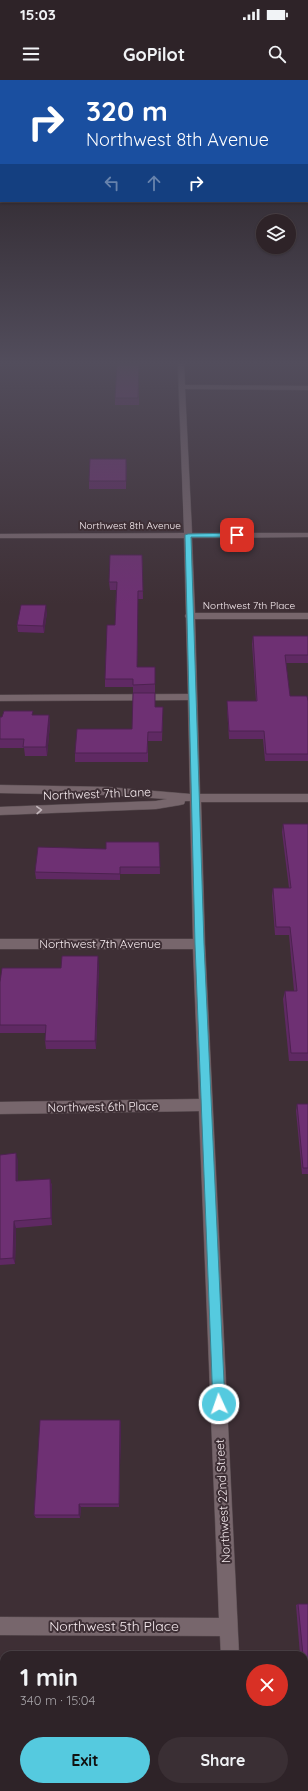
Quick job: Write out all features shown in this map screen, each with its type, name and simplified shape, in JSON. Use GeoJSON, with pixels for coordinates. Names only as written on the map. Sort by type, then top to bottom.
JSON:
{"type":"FeatureCollection","features":[{"type":"Feature","properties":{"kind":"street","name":"Northwest 22nd Street"},"geometry":{"type":"LineString","coordinates":[[184,444],[199,944],[230,1651]]}},
{"type":"Feature","properties":{"kind":"street","name":"Northwest 8th Avenue"},"geometry":{"type":"LineString","coordinates":[[0,536],[308,535]]}},
{"type":"Feature","properties":{"kind":"street","name":"Northwest 7th Place"},"geometry":{"type":"LineString","coordinates":[[189,616],[308,616]]}},
{"type":"Feature","properties":{"kind":"street"},"geometry":{"type":"LineString","coordinates":[[0,698],[191,697]]}},
{"type":"Feature","properties":{"kind":"street","name":"Northwest 7th Lane"},"geometry":{"type":"LineString","coordinates":[[0,789],[107,791],[195,798],[308,798]]}},
{"type":"Feature","properties":{"kind":"street","name":"Northwest 7th Lane"},"geometry":{"type":"LineString","coordinates":[[0,811],[156,806],[195,798]]}},
{"type":"Feature","properties":{"kind":"street","name":"Northwest 7th Avenue"},"geometry":{"type":"LineString","coordinates":[[0,944],[199,944]]}},
{"type":"Feature","properties":{"kind":"street","name":"Northwest 6th Place"},"geometry":{"type":"LineString","coordinates":[[0,1108],[206,1105]]}},
{"type":"Feature","properties":{"kind":"street","name":"Northwest 5th Place"},"geometry":{"type":"LineString","coordinates":[[0,1626],[229,1626]]}},
{"type":"Feature","properties":{"kind":"building"},"geometry":{"type":"Polygon","coordinates":[[[90,459],[126,459],[126,481],[89,481],[90,459]]]}},
{"type":"Feature","properties":{"kind":"building"},"geometry":{"type":"Polygon","coordinates":[[[110,555],[142,555],[143,591],[138,591],[137,667],[155,667],[155,684],[133,685],[133,679],[105,679],[107,625],[115,625],[117,582],[109,582],[110,555]]]}},
{"type":"Feature","properties":{"kind":"building"},"geometry":{"type":"Polygon","coordinates":[[[21,605],[46,605],[43,626],[17,625],[21,605]]]}},
{"type":"Feature","properties":{"kind":"building"},"geometry":{"type":"Polygon","coordinates":[[[253,636],[308,636],[308,655],[285,655],[290,696],[307,696],[308,754],[266,754],[264,731],[229,731],[227,701],[257,701],[253,636]]]}},
{"type":"Feature","properties":{"kind":"building"},"geometry":{"type":"Polygon","coordinates":[[[133,693],[155,693],[155,707],[163,707],[162,732],[148,732],[147,753],[75,753],[77,729],[132,729],[133,693]]]}},
{"type":"Feature","properties":{"kind":"building"},"geometry":{"type":"Polygon","coordinates":[[[4,711],[33,711],[32,715],[49,715],[46,747],[23,747],[24,739],[0,739],[0,717],[2,717],[4,711]]]}},
{"type":"Feature","properties":{"kind":"building"},"geometry":{"type":"Polygon","coordinates":[[[283,824],[308,824],[308,1053],[291,1053],[285,991],[297,991],[290,927],[276,927],[273,888],[291,888],[283,824]]]}},
{"type":"Feature","properties":{"kind":"building"},"geometry":{"type":"Polygon","coordinates":[[[106,842],[159,842],[160,867],[120,867],[120,874],[35,872],[38,847],[106,849],[106,842]]]}},
{"type":"Feature","properties":{"kind":"building"},"geometry":{"type":"Polygon","coordinates":[[[62,956],[98,956],[95,1041],[45,1041],[46,1025],[0,1025],[0,982],[2,968],[61,968],[62,956]]]}},
{"type":"Feature","properties":{"kind":"building"},"geometry":{"type":"Polygon","coordinates":[[[297,1104],[308,1104],[308,1168],[303,1168],[297,1104]]]}},
{"type":"Feature","properties":{"kind":"building"},"geometry":{"type":"Polygon","coordinates":[[[16,1153],[16,1181],[50,1179],[51,1218],[14,1221],[13,1258],[0,1259],[0,1155],[16,1153]]]}},
{"type":"Feature","properties":{"kind":"building"},"geometry":{"type":"Polygon","coordinates":[[[40,1420],[120,1420],[119,1504],[79,1504],[79,1515],[34,1515],[40,1420]]]}},
{"type":"Feature","properties":{"kind":"building"},"geometry":{"type":"Polygon","coordinates":[[[298,1604],[308,1604],[308,1651],[303,1651],[298,1604]]]}},
{"type":"Feature","properties":{"kind":"route"},"geometry":{"type":"LineString","coordinates":[[219,1404],[199,944],[191,697],[188,535],[237,535]]}}]}
